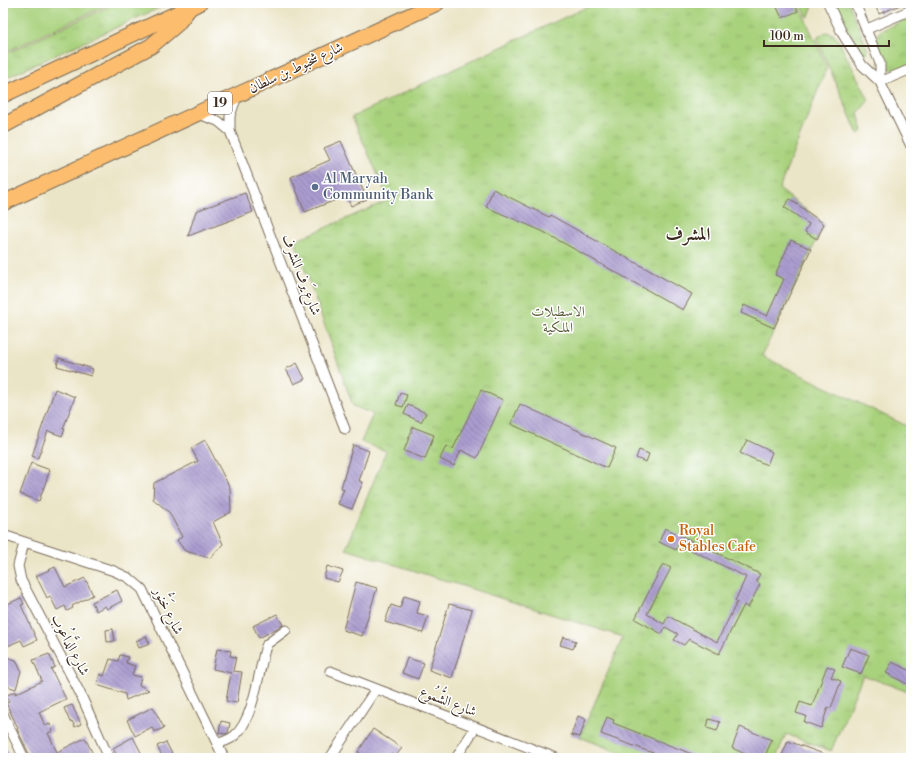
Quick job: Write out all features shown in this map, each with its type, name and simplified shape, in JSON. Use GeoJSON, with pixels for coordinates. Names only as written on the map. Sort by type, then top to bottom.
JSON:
{"type":"FeatureCollection","features":[{"type":"Feature","properties":{"kind":"main road","name":"شارع شخبوط بن سلطان"},"geometry":{"type":"LineString","coordinates":[[3,203],[437,3]]}},
{"type":"Feature","properties":{"kind":"main road"},"geometry":{"type":"LineString","coordinates":[[3,95],[195,5]]}},
{"type":"Feature","properties":{"kind":"main road"},"geometry":{"type":"LineString","coordinates":[[4,126],[151,46],[173,28],[195,5]]}},
{"type":"Feature","properties":{"kind":"street"},"geometry":{"type":"LineString","coordinates":[[828,3],[842,33],[862,65],[880,82],[911,146]]}},
{"type":"Feature","properties":{"kind":"street"},"geometry":{"type":"LineString","coordinates":[[856,3],[880,63],[880,82]]}},
{"type":"Feature","properties":{"kind":"street"},"geometry":{"type":"LineString","coordinates":[[867,29],[911,10]]}},
{"type":"Feature","properties":{"kind":"street"},"geometry":{"type":"LineString","coordinates":[[880,82],[911,69]]}},
{"type":"Feature","properties":{"kind":"street","name":"شارع يَرف المشرف"},"geometry":{"type":"LineString","coordinates":[[238,95],[232,108],[230,131],[345,429]]}},
{"type":"Feature","properties":{"kind":"street"},"geometry":{"type":"LineString","coordinates":[[197,113],[218,121],[230,131]]}},
{"type":"Feature","properties":{"kind":"street","name":"شارع خَنُّور"},"geometry":{"type":"LineString","coordinates":[[3,535],[114,571],[129,578],[142,589],[224,758]]}},
{"type":"Feature","properties":{"kind":"street","name":"شارع الدَّاعُوب"},"geometry":{"type":"LineString","coordinates":[[24,542],[18,566],[21,580],[80,693],[109,758]]}},
{"type":"Feature","properties":{"kind":"street"},"geometry":{"type":"LineString","coordinates":[[217,744],[234,736],[243,726],[251,707],[264,649],[267,644],[286,630]]}},
{"type":"Feature","properties":{"kind":"street","name":"شارع الشُّمُوع"},"geometry":{"type":"LineString","coordinates":[[330,671],[556,758]]}},
{"type":"Feature","properties":{"kind":"street"},"geometry":{"type":"LineString","coordinates":[[330,758],[376,689]]}},
{"type":"Feature","properties":{"kind":"street"},"geometry":{"type":"LineString","coordinates":[[3,714],[24,758]]}},
{"type":"Feature","properties":{"kind":"street"},"geometry":{"type":"LineString","coordinates":[[456,758],[475,728]]}},
{"type":"Feature","properties":{"kind":"green space"},"geometry":{"type":"Polygon","coordinates":[[[3,3],[111,3],[3,53],[3,3]]]}},
{"type":"Feature","properties":{"kind":"green space"},"geometry":{"type":"Polygon","coordinates":[[[116,3],[170,3],[3,79],[3,55],[116,3]]]}},
{"type":"Feature","properties":{"kind":"green space","name":"الاسطبلات الملكية"},"geometry":{"type":"Polygon","coordinates":[[[595,3],[798,3],[827,67],[779,189],[824,224],[762,356],[911,428],[911,693],[863,675],[831,751],[786,734],[776,758],[633,758],[580,737],[623,637],[346,549],[386,451],[361,442],[373,414],[353,406],[295,241],[389,200],[352,117],[595,3]]]}},
{"type":"Feature","properties":{"kind":"green space"},"geometry":{"type":"Polygon","coordinates":[[[800,3],[814,3],[808,18],[800,3]]]}},
{"type":"Feature","properties":{"kind":"green space"},"geometry":{"type":"Polygon","coordinates":[[[834,3],[849,3],[868,52],[861,56],[834,3]]]}},
{"type":"Feature","properties":{"kind":"green space"},"geometry":{"type":"Polygon","coordinates":[[[911,17],[911,64],[897,70],[886,68],[880,56],[876,37],[880,31],[911,17]]]}},
{"type":"Feature","properties":{"kind":"green space"},"geometry":{"type":"Polygon","coordinates":[[[826,32],[833,34],[838,40],[869,100],[858,113],[863,131],[858,134],[818,42],[818,37],[826,32]]]}},
{"type":"Feature","properties":{"kind":"building"},"geometry":{"type":"Polygon","coordinates":[[[775,3],[794,3],[798,11],[782,18],[775,3]]]}},
{"type":"Feature","properties":{"kind":"building"},"geometry":{"type":"Polygon","coordinates":[[[874,3],[905,3],[879,14],[874,3]]]}},
{"type":"Feature","properties":{"kind":"building"},"geometry":{"type":"Polygon","coordinates":[[[341,141],[367,199],[351,206],[346,196],[305,212],[291,177],[330,160],[324,148],[341,141]]]}},
{"type":"Feature","properties":{"kind":"building"},"geometry":{"type":"Polygon","coordinates":[[[493,189],[549,217],[550,215],[692,294],[683,310],[542,231],[486,207],[493,189]]]}},
{"type":"Feature","properties":{"kind":"building"},"geometry":{"type":"Polygon","coordinates":[[[245,193],[253,212],[188,236],[196,211],[245,193]]]}},
{"type":"Feature","properties":{"kind":"building"},"geometry":{"type":"Polygon","coordinates":[[[790,199],[824,224],[817,239],[805,232],[809,224],[784,207],[790,199]]]}},
{"type":"Feature","properties":{"kind":"building"},"geometry":{"type":"Polygon","coordinates":[[[791,240],[811,249],[774,328],[741,313],[744,305],[767,316],[784,279],[775,275],[791,240]]]}},
{"type":"Feature","properties":{"kind":"building"},"geometry":{"type":"Polygon","coordinates":[[[59,358],[93,369],[91,376],[57,366],[59,358]]]}},
{"type":"Feature","properties":{"kind":"building"},"geometry":{"type":"Polygon","coordinates":[[[297,363],[305,379],[294,384],[286,369],[297,363]]]}},
{"type":"Feature","properties":{"kind":"building"},"geometry":{"type":"Polygon","coordinates":[[[55,389],[75,397],[63,429],[65,429],[62,436],[48,431],[38,458],[32,456],[55,389]]]}},
{"type":"Feature","properties":{"kind":"building"},"geometry":{"type":"Polygon","coordinates":[[[481,390],[503,400],[477,458],[461,450],[454,466],[440,459],[446,446],[453,449],[481,390]]]}},
{"type":"Feature","properties":{"kind":"building"},"geometry":{"type":"Polygon","coordinates":[[[400,393],[407,395],[403,407],[396,405],[400,393]]]}},
{"type":"Feature","properties":{"kind":"building"},"geometry":{"type":"Polygon","coordinates":[[[520,404],[616,448],[607,468],[511,424],[520,404]]]}},
{"type":"Feature","properties":{"kind":"building"},"geometry":{"type":"Polygon","coordinates":[[[408,405],[426,413],[421,422],[404,414],[408,405]]]}},
{"type":"Feature","properties":{"kind":"building"},"geometry":{"type":"Polygon","coordinates":[[[413,427],[434,435],[425,459],[404,451],[413,427]]]}},
{"type":"Feature","properties":{"kind":"building"},"geometry":{"type":"Polygon","coordinates":[[[205,440],[230,488],[231,512],[213,522],[223,544],[210,558],[185,551],[177,540],[182,537],[169,512],[153,499],[154,483],[198,461],[191,448],[205,440]]]}},
{"type":"Feature","properties":{"kind":"building"},"geometry":{"type":"Polygon","coordinates":[[[747,440],[772,452],[767,465],[740,453],[747,440]]]}},
{"type":"Feature","properties":{"kind":"building"},"geometry":{"type":"Polygon","coordinates":[[[353,445],[369,451],[359,481],[363,482],[352,509],[338,504],[344,489],[341,488],[353,445]]]}},
{"type":"Feature","properties":{"kind":"building"},"geometry":{"type":"Polygon","coordinates":[[[639,450],[649,454],[646,462],[636,458],[639,450]]]}},
{"type":"Feature","properties":{"kind":"building"},"geometry":{"type":"Polygon","coordinates":[[[31,463],[50,470],[39,501],[20,494],[31,463]]]}},
{"type":"Feature","properties":{"kind":"building"},"geometry":{"type":"Polygon","coordinates":[[[665,528],[760,574],[756,581],[760,584],[748,608],[744,605],[719,654],[689,639],[684,645],[674,640],[678,634],[665,627],[662,634],[635,619],[663,564],[671,568],[647,614],[664,624],[668,616],[717,642],[737,602],[735,601],[746,577],[679,544],[676,550],[659,542],[665,528]]]}},
{"type":"Feature","properties":{"kind":"building"},"geometry":{"type":"Polygon","coordinates":[[[327,566],[343,571],[338,582],[324,578],[327,566]]]}},
{"type":"Feature","properties":{"kind":"building"},"geometry":{"type":"Polygon","coordinates":[[[55,567],[65,587],[85,578],[93,595],[72,606],[73,608],[67,611],[65,606],[57,610],[50,596],[47,598],[36,576],[55,567]]]}},
{"type":"Feature","properties":{"kind":"building"},"geometry":{"type":"Polygon","coordinates":[[[356,582],[377,588],[362,636],[343,630],[356,582]]]}},
{"type":"Feature","properties":{"kind":"building"},"geometry":{"type":"Polygon","coordinates":[[[117,590],[122,601],[107,609],[105,606],[96,611],[92,602],[117,590]]]}},
{"type":"Feature","properties":{"kind":"building"},"geometry":{"type":"Polygon","coordinates":[[[404,596],[420,601],[417,613],[428,616],[423,633],[385,622],[391,605],[400,608],[404,596]]]}},
{"type":"Feature","properties":{"kind":"building"},"geometry":{"type":"Polygon","coordinates":[[[21,598],[24,604],[21,605],[37,640],[24,646],[21,640],[3,648],[3,606],[21,598]]]}},
{"type":"Feature","properties":{"kind":"building"},"geometry":{"type":"Polygon","coordinates":[[[449,604],[472,610],[452,678],[429,670],[449,604]]]}},
{"type":"Feature","properties":{"kind":"building"},"geometry":{"type":"Polygon","coordinates":[[[277,614],[283,625],[259,638],[253,626],[277,614]]]}},
{"type":"Feature","properties":{"kind":"building"},"geometry":{"type":"Polygon","coordinates":[[[113,629],[115,641],[107,642],[106,630],[113,629]]]}},
{"type":"Feature","properties":{"kind":"building"},"geometry":{"type":"Polygon","coordinates":[[[146,636],[150,644],[139,648],[136,641],[146,636]]]}},
{"type":"Feature","properties":{"kind":"building"},"geometry":{"type":"Polygon","coordinates":[[[563,637],[576,641],[573,649],[560,645],[563,637]]]}},
{"type":"Feature","properties":{"kind":"building"},"geometry":{"type":"Polygon","coordinates":[[[850,648],[869,655],[861,674],[842,667],[850,648]]]}},
{"type":"Feature","properties":{"kind":"building"},"geometry":{"type":"Polygon","coordinates":[[[217,649],[231,651],[230,656],[236,657],[233,671],[242,672],[237,703],[226,701],[231,673],[213,669],[217,649]]]}},
{"type":"Feature","properties":{"kind":"building"},"geometry":{"type":"Polygon","coordinates":[[[49,654],[55,667],[51,669],[66,699],[39,712],[45,726],[50,724],[53,731],[48,733],[57,752],[85,738],[95,758],[31,758],[17,729],[18,728],[6,703],[9,702],[5,696],[16,691],[15,694],[42,681],[33,660],[49,654]]]}},
{"type":"Feature","properties":{"kind":"building"},"geometry":{"type":"Polygon","coordinates":[[[120,655],[128,657],[126,663],[135,666],[132,675],[141,677],[139,685],[149,690],[126,700],[125,694],[97,685],[100,674],[104,676],[110,659],[118,661],[120,655]]]}},
{"type":"Feature","properties":{"kind":"building"},"geometry":{"type":"Polygon","coordinates":[[[3,656],[16,660],[21,671],[16,689],[3,685],[3,656]]]}},
{"type":"Feature","properties":{"kind":"building"},"geometry":{"type":"Polygon","coordinates":[[[407,658],[424,663],[418,679],[402,673],[407,658]]]}},
{"type":"Feature","properties":{"kind":"building"},"geometry":{"type":"Polygon","coordinates":[[[892,662],[911,671],[911,686],[886,673],[892,662]]]}},
{"type":"Feature","properties":{"kind":"building"},"geometry":{"type":"Polygon","coordinates":[[[827,666],[835,669],[831,677],[841,681],[831,708],[828,707],[821,728],[804,722],[806,716],[796,713],[800,702],[812,706],[827,666]]]}},
{"type":"Feature","properties":{"kind":"building"},"geometry":{"type":"Polygon","coordinates":[[[72,705],[81,724],[75,727],[72,721],[70,722],[64,708],[72,705]]]}},
{"type":"Feature","properties":{"kind":"building"},"geometry":{"type":"Polygon","coordinates":[[[153,707],[164,728],[154,732],[152,727],[135,736],[127,720],[153,707]]]}},
{"type":"Feature","properties":{"kind":"building"},"geometry":{"type":"Polygon","coordinates":[[[578,716],[586,719],[580,737],[571,735],[578,716]]]}},
{"type":"Feature","properties":{"kind":"building"},"geometry":{"type":"Polygon","coordinates":[[[607,717],[614,720],[613,723],[702,758],[667,758],[601,734],[607,717]]]}},
{"type":"Feature","properties":{"kind":"building"},"geometry":{"type":"Polygon","coordinates":[[[709,719],[720,722],[717,731],[707,728],[709,719]]]}},
{"type":"Feature","properties":{"kind":"building"},"geometry":{"type":"Polygon","coordinates":[[[221,721],[230,723],[228,733],[226,734],[219,733],[221,721]]]}},
{"type":"Feature","properties":{"kind":"building"},"geometry":{"type":"Polygon","coordinates":[[[740,727],[772,740],[764,758],[754,758],[732,748],[740,727]]]}},
{"type":"Feature","properties":{"kind":"building"},"geometry":{"type":"Polygon","coordinates":[[[373,729],[402,748],[395,757],[391,754],[388,758],[367,758],[358,752],[373,729]]]}},
{"type":"Feature","properties":{"kind":"building"},"geometry":{"type":"Polygon","coordinates":[[[133,737],[144,758],[118,758],[113,748],[133,737]]]}},
{"type":"Feature","properties":{"kind":"building"},"geometry":{"type":"Polygon","coordinates":[[[3,741],[11,758],[3,758],[3,741]]]}},
{"type":"Feature","properties":{"kind":"building"},"geometry":{"type":"Polygon","coordinates":[[[788,741],[832,757],[781,758],[788,741]]]}},
{"type":"Feature","properties":{"kind":"building"},"geometry":{"type":"Polygon","coordinates":[[[166,742],[174,758],[163,758],[157,746],[166,742]]]}},
{"type":"Feature","properties":{"kind":"place","name":"Al Maryah Community Bank"},"geometry":{"type":"Point","coordinates":[315,187]}},
{"type":"Feature","properties":{"kind":"place","name":"Royal Stables Cafe"},"geometry":{"type":"Point","coordinates":[671,539]}},
{"type":"Feature","properties":{"kind":"district","name":"المشرف"},"geometry":{"type":"Point","coordinates":[688,234]}}]}
